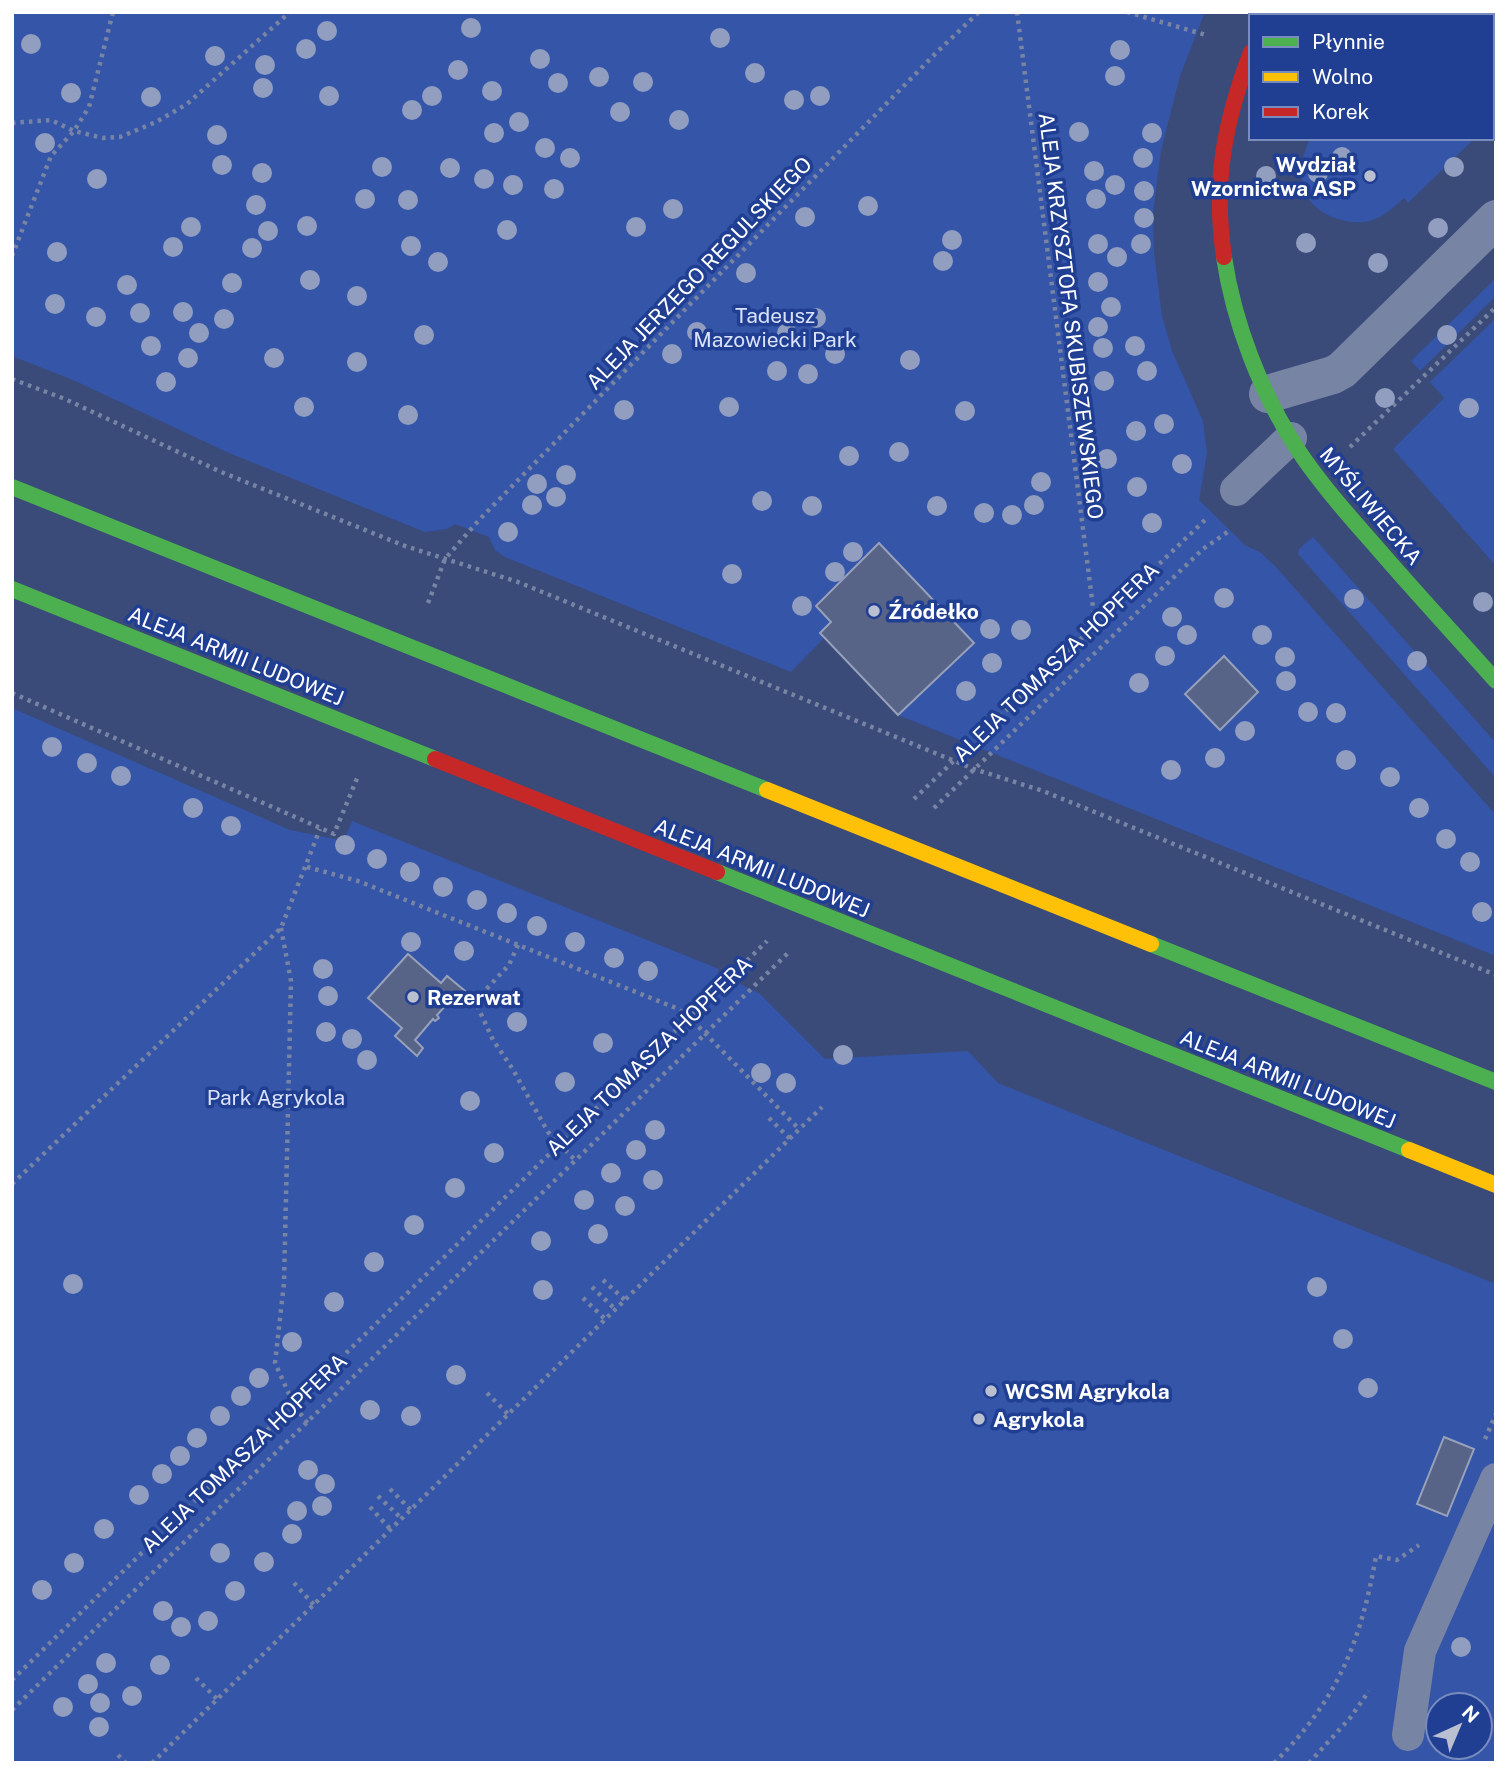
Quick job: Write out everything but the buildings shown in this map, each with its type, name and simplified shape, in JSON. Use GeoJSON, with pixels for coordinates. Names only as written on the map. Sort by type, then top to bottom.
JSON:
{"type":"FeatureCollection","features":[{"type":"Feature","properties":{"kind":"main road","name":"MYŚLIWIECKA"},"geometry":{"type":"LineString","coordinates":[[1249,58],[1231,111],[1222,152],[1218,194],[1219,227],[1233,298],[1248,348],[1291,438],[1316,477],[1496,681]]}},
{"type":"Feature","properties":{"kind":"main road"},"geometry":{"type":"LineString","coordinates":[[12,487],[1496,1082]]}},
{"type":"Feature","properties":{"kind":"main road","name":"ALEJA ARMII LUDOWEJ"},"geometry":{"type":"LineString","coordinates":[[12,589],[1496,1185]]}},
{"type":"Feature","properties":{"kind":"street"},"geometry":{"type":"LineString","coordinates":[[1268,394],[1334,375],[1342,370],[1496,219]]}},
{"type":"Feature","properties":{"kind":"lane"},"geometry":{"type":"LineString","coordinates":[[1237,490],[1291,438]]}},
{"type":"Feature","properties":{"kind":"lane"},"geometry":{"type":"LineString","coordinates":[[1408,1735],[1420,1651],[1496,1479]]}},
{"type":"Feature","properties":{"kind":"path"},"geometry":{"type":"LineString","coordinates":[[12,256],[51,156],[74,131],[89,107],[113,12]]}},
{"type":"Feature","properties":{"kind":"path"},"geometry":{"type":"LineString","coordinates":[[12,122],[51,120],[74,131],[113,139],[156,122],[187,104],[290,12]]}},
{"type":"Feature","properties":{"kind":"path","name":"ALEJA JERZEGO REGULSKIEGO"},"geometry":{"type":"LineString","coordinates":[[445,559],[479,520],[936,52],[979,12]]}},
{"type":"Feature","properties":{"kind":"path","name":"ALEJA KRZYSZTOFA SKUBISZEWSKIEGO"},"geometry":{"type":"LineString","coordinates":[[1017,12],[1095,623]]}},
{"type":"Feature","properties":{"kind":"path"},"geometry":{"type":"LineString","coordinates":[[1127,12],[1206,35]]}},
{"type":"Feature","properties":{"kind":"path"},"geometry":{"type":"LineString","coordinates":[[1346,451],[1496,307]]}},
{"type":"Feature","properties":{"kind":"path"},"geometry":{"type":"LineString","coordinates":[[12,379],[65,400],[221,472],[405,546],[518,582],[974,769],[1043,791],[1496,975]]}},
{"type":"Feature","properties":{"kind":"path","name":"ALEJA TOMASZA HOPFERA"},"geometry":{"type":"LineString","coordinates":[[905,808],[1095,623],[1237,490]]}},
{"type":"Feature","properties":{"kind":"path"},"geometry":{"type":"LineString","coordinates":[[924,818],[1203,549],[1232,530]]}},
{"type":"Feature","properties":{"kind":"path"},"geometry":{"type":"LineString","coordinates":[[12,693],[250,799]]}},
{"type":"Feature","properties":{"kind":"path"},"geometry":{"type":"LineString","coordinates":[[12,1184],[281,928],[320,829]]}},
{"type":"Feature","properties":{"kind":"path"},"geometry":{"type":"LineString","coordinates":[[307,867],[358,881],[676,1008],[689,1017],[799,1129]]}},
{"type":"Feature","properties":{"kind":"path"},"geometry":{"type":"LineString","coordinates":[[281,928],[291,981],[284,1283],[275,1363],[294,1405],[308,1424]]}},
{"type":"Feature","properties":{"kind":"path","name":"ALEJA TOMASZA HOPFERA"},"geometry":{"type":"LineString","coordinates":[[12,1680],[768,941]]}},
{"type":"Feature","properties":{"kind":"path"},"geometry":{"type":"LineString","coordinates":[[518,945],[509,965],[475,1001],[493,1040],[513,1068],[548,1132],[576,1161]]}},
{"type":"Feature","properties":{"kind":"path"},"geometry":{"type":"LineString","coordinates":[[12,1710],[795,946]]}},
{"type":"Feature","properties":{"kind":"path"},"geometry":{"type":"LineString","coordinates":[[152,1763],[822,1107]]}},
{"type":"Feature","properties":{"kind":"path"},"geometry":{"type":"LineString","coordinates":[[769,1118],[790,1139]]}},
{"type":"Feature","properties":{"kind":"path"},"geometry":{"type":"LineString","coordinates":[[603,1280],[625,1300]]}},
{"type":"Feature","properties":{"kind":"path"},"geometry":{"type":"LineString","coordinates":[[592,1287],[615,1310]]}},
{"type":"Feature","properties":{"kind":"path"},"geometry":{"type":"LineString","coordinates":[[583,1298],[605,1319]]}},
{"type":"Feature","properties":{"kind":"path"},"geometry":{"type":"LineString","coordinates":[[488,1393],[508,1415]]}},
{"type":"Feature","properties":{"kind":"path"},"geometry":{"type":"LineString","coordinates":[[390,1489],[411,1510]]}},
{"type":"Feature","properties":{"kind":"path"},"geometry":{"type":"LineString","coordinates":[[378,1496],[402,1519]]}},
{"type":"Feature","properties":{"kind":"path"},"geometry":{"type":"LineString","coordinates":[[370,1507],[391,1530]]}},
{"type":"Feature","properties":{"kind":"path"},"geometry":{"type":"LineString","coordinates":[[1274,1763],[1310,1724],[1338,1680],[1366,1608],[1376,1556],[1397,1560],[1429,1539]]}},
{"type":"Feature","properties":{"kind":"path"},"geometry":{"type":"LineString","coordinates":[[293,1583],[314,1605]]}},
{"type":"Feature","properties":{"kind":"path"},"geometry":{"type":"LineString","coordinates":[[197,1678],[218,1699]]}},
{"type":"Feature","properties":{"kind":"path"},"geometry":{"type":"LineString","coordinates":[[118,1755],[126,1763]]}},
{"type":"Feature","properties":{"kind":"green space","name":"Tadeusz Mazowiecki Park"},"geometry":{"type":"Polygon","coordinates":[[[12,12],[1205,12],[1180,76],[1161,151],[1153,213],[1154,253],[1162,316],[1172,351],[1203,421],[1207,453],[1199,500],[1246,546],[1260,552],[1275,566],[1496,815],[1496,956],[898,715],[825,637],[791,672],[505,557],[495,550],[489,537],[455,524],[447,529],[425,532],[229,453],[73,380],[12,356],[12,12]]]}},
{"type":"Feature","properties":{"kind":"green space","name":"Wydział Wzornictwa ASP"},"geometry":{"type":"Polygon","coordinates":[[[1309,140],[1473,140],[1408,203],[1404,198],[1378,218],[1364,222],[1343,221],[1333,217],[1324,213],[1309,199],[1301,177],[1309,140]]]}},
{"type":"Feature","properties":{"kind":"green space"},"geometry":{"type":"Polygon","coordinates":[[[1496,278],[1496,296],[1420,371],[1411,361],[1496,278]]]}},
{"type":"Feature","properties":{"kind":"green space"},"geometry":{"type":"Polygon","coordinates":[[[1496,318],[1496,566],[1393,449],[1444,398],[1430,382],[1496,318]]]}},
{"type":"Feature","properties":{"kind":"green space"},"geometry":{"type":"Polygon","coordinates":[[[1313,537],[1496,743],[1496,778],[1298,554],[1299,549],[1313,537]]]}},
{"type":"Feature","properties":{"kind":"green space","name":"Park Agrykola"},"geometry":{"type":"Polygon","coordinates":[[[12,708],[290,830],[344,841],[352,821],[719,969],[717,972],[760,994],[825,1059],[968,1051],[998,1083],[1496,1284],[1496,1763],[12,1763],[12,708]]]}},
{"type":"Feature","properties":{"kind":"traffic: fast"},"geometry":{"type":"LineString","coordinates":[[1224,257],[1235,307],[1251,357],[1272,405],[1298,450],[1347,513],[1496,681]]}},
{"type":"Feature","properties":{"kind":"traffic: fast"},"geometry":{"type":"LineString","coordinates":[[12,487],[767,790]]}},
{"type":"Feature","properties":{"kind":"traffic: fast"},"geometry":{"type":"LineString","coordinates":[[12,589],[435,759]]}},
{"type":"Feature","properties":{"kind":"traffic: fast"},"geometry":{"type":"LineString","coordinates":[[717,872],[1409,1150]]}},
{"type":"Feature","properties":{"kind":"traffic: fast"},"geometry":{"type":"LineString","coordinates":[[1151,944],[1496,1082]]}},
{"type":"Feature","properties":{"kind":"traffic: jam"},"geometry":{"type":"LineString","coordinates":[[1224,257],[1220,203],[1223,153],[1234,103],[1249,58]]}},
{"type":"Feature","properties":{"kind":"traffic: jam"},"geometry":{"type":"LineString","coordinates":[[435,759],[717,872]]}},
{"type":"Feature","properties":{"kind":"traffic: slow"},"geometry":{"type":"LineString","coordinates":[[767,790],[1151,944]]}},
{"type":"Feature","properties":{"kind":"traffic: slow"},"geometry":{"type":"LineString","coordinates":[[1409,1150],[1496,1185]]}},
{"type":"Feature","properties":{"kind":"place","name":"Wydział Wzornictwa ASP"},"geometry":{"type":"Point","coordinates":[1370,176]}},
{"type":"Feature","properties":{"kind":"place","name":"Źródełko"},"geometry":{"type":"Point","coordinates":[874,611]}},
{"type":"Feature","properties":{"kind":"place","name":"Rezerwat"},"geometry":{"type":"Point","coordinates":[413,997]}},
{"type":"Feature","properties":{"kind":"place","name":"WCSM Agrykola"},"geometry":{"type":"Point","coordinates":[991,1391]}},
{"type":"Feature","properties":{"kind":"place","name":"Agrykola"},"geometry":{"type":"Point","coordinates":[979,1419]}}]}
